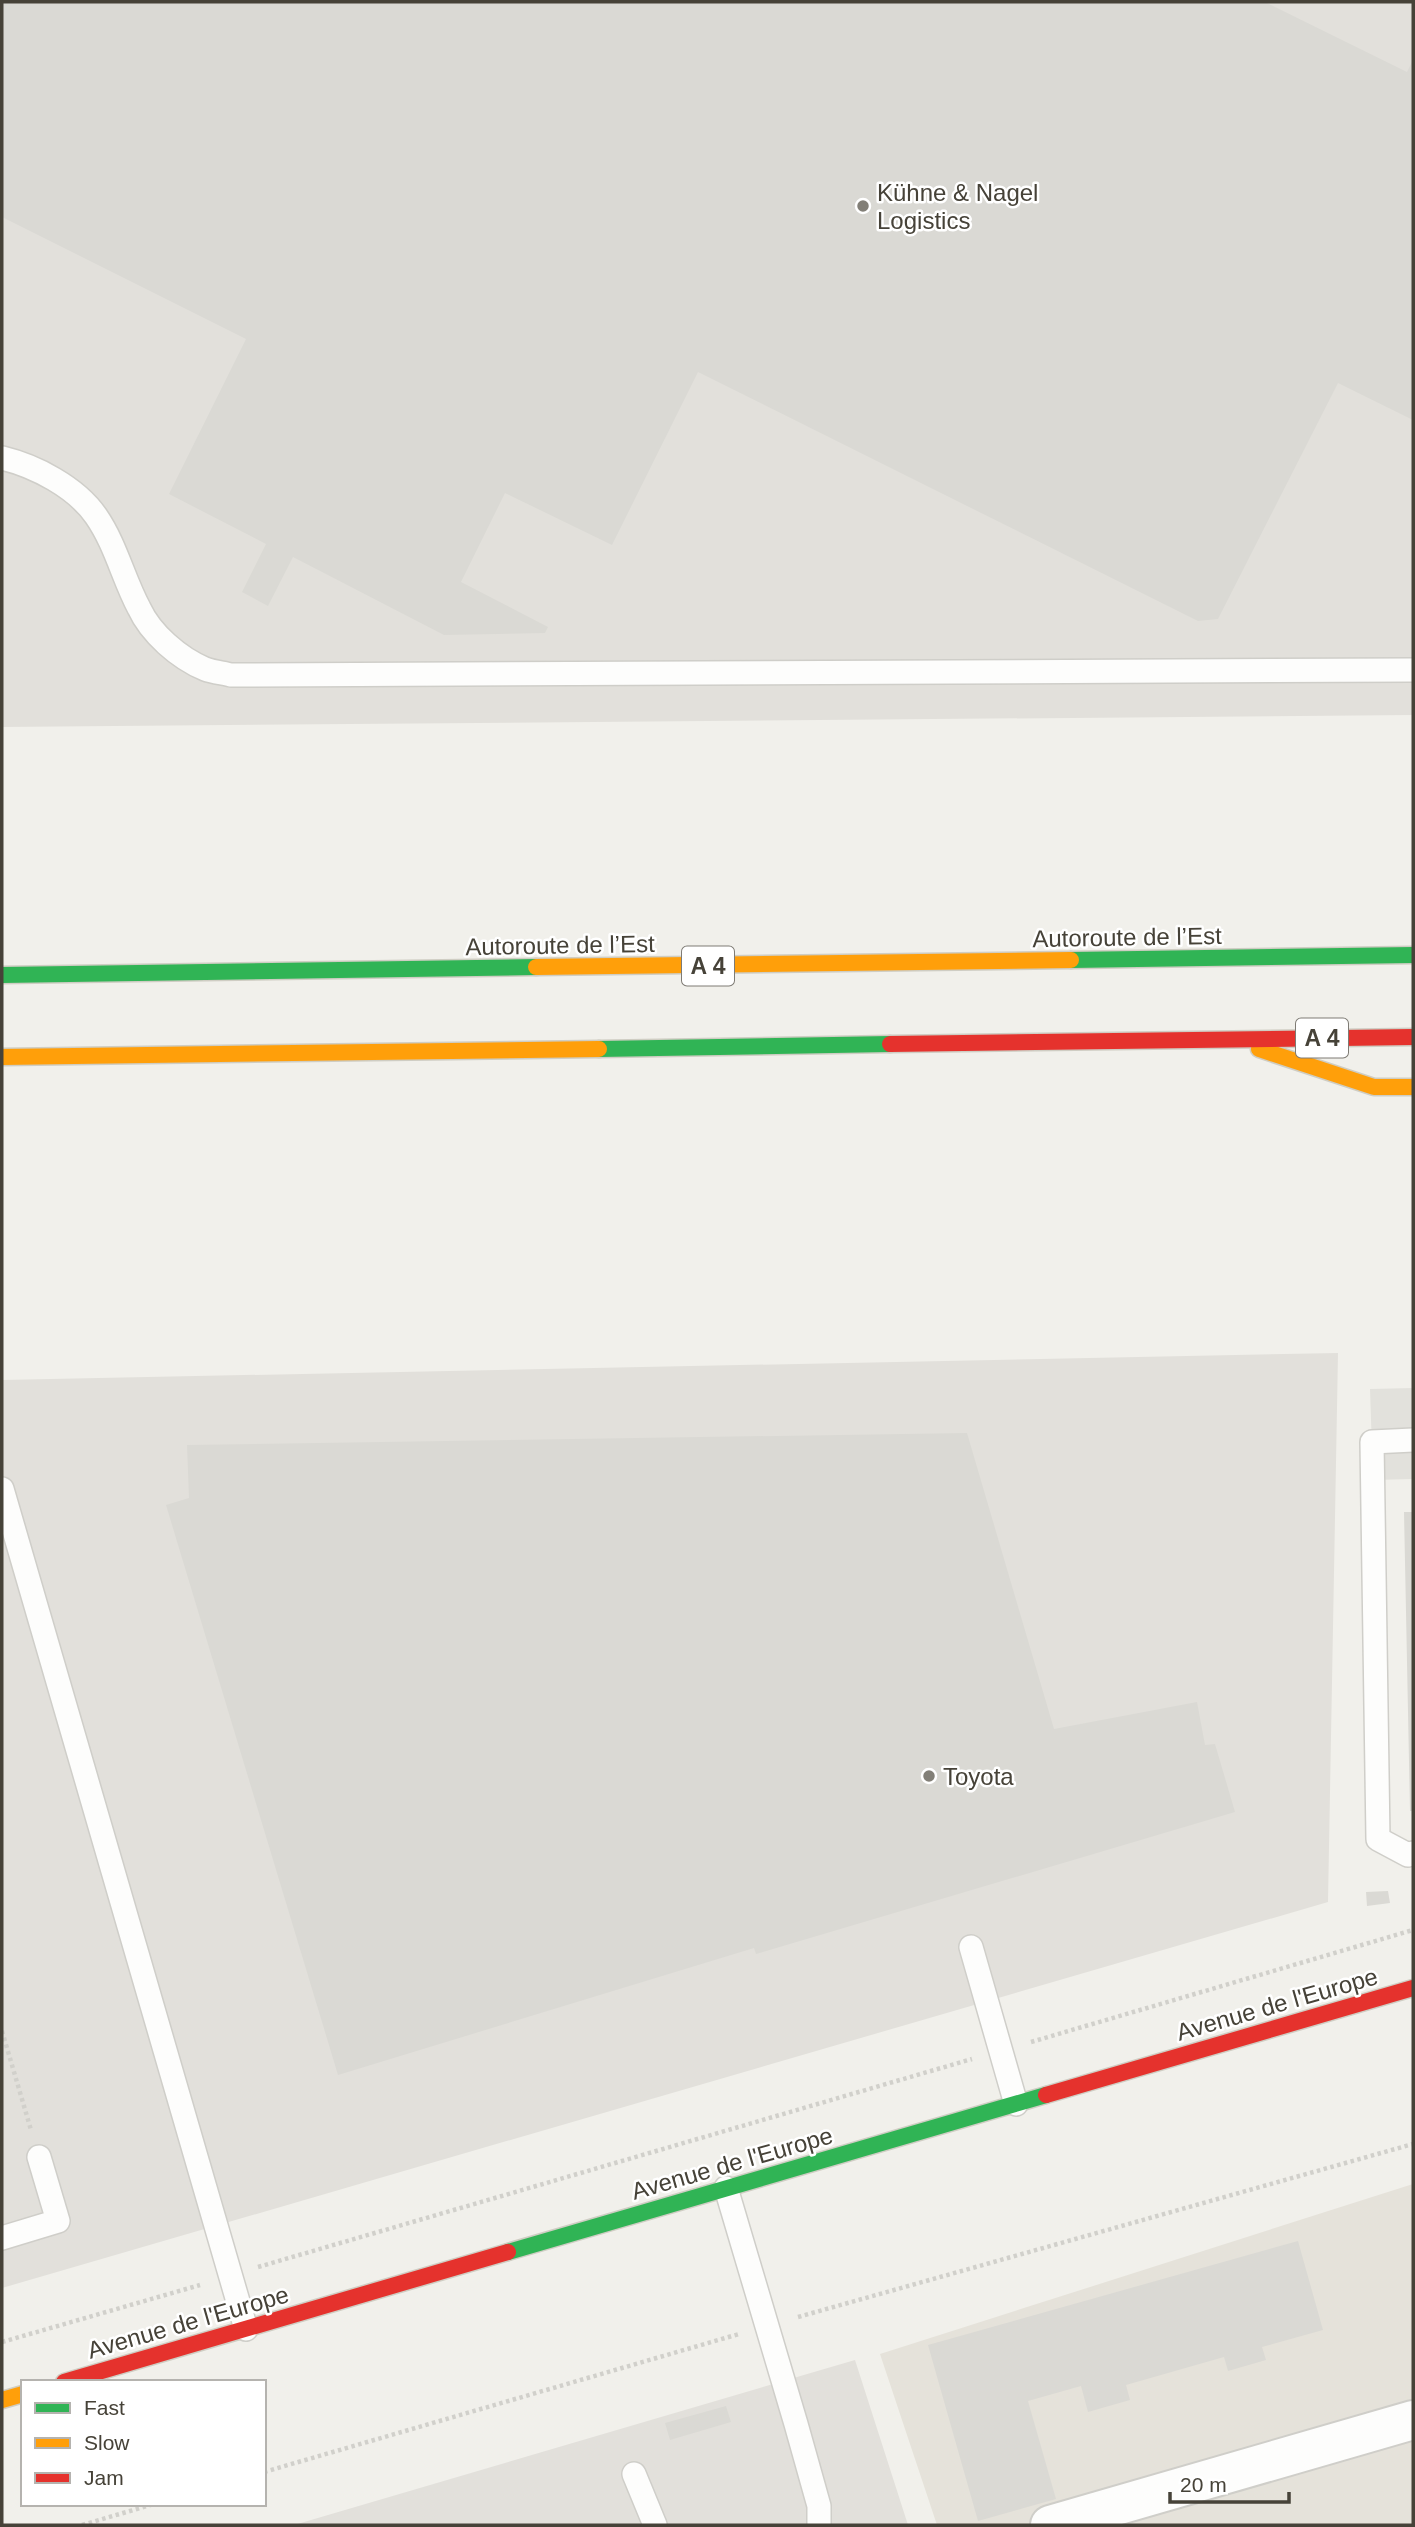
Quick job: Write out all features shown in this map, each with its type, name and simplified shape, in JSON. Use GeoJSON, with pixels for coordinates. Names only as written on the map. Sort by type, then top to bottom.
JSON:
{"type":"FeatureCollection","features":[{"type":"Feature","properties":{"kind":"main road","name":"Autoroute de l’Est"},"geometry":{"type":"LineString","coordinates":[[2,975],[1413,955]]}},
{"type":"Feature","properties":{"kind":"main road","name":"A 4"},"geometry":{"type":"LineString","coordinates":[[2,1057],[1413,1037]]}},
{"type":"Feature","properties":{"kind":"main road"},"geometry":{"type":"LineString","coordinates":[[1230,1040],[1374,1087],[1413,1087]]}},
{"type":"Feature","properties":{"kind":"main road","name":"Avenue de l'Europe"},"geometry":{"type":"LineString","coordinates":[[71,2380],[1413,1988]]}},
{"type":"Feature","properties":{"kind":"main road"},"geometry":{"type":"LineString","coordinates":[[2,2400],[21,2395]]}},
{"type":"Feature","properties":{"kind":"street"},"geometry":{"type":"LineString","coordinates":[[1049,2525],[1413,2420]]}},
{"type":"Feature","properties":{"kind":"lane"},"geometry":{"type":"LineString","coordinates":[[2,458],[30,468],[71,490],[95,514],[111,541],[139,610],[157,634],[178,652],[205,669],[231,675],[1413,670]]}},
{"type":"Feature","properties":{"kind":"lane"},"geometry":{"type":"LineString","coordinates":[[1413,1440],[1372,1442],[1378,1839],[1408,1855],[1413,1853]]}},
{"type":"Feature","properties":{"kind":"lane"},"geometry":{"type":"LineString","coordinates":[[2,1489],[246,2329]]}},
{"type":"Feature","properties":{"kind":"lane"},"geometry":{"type":"LineString","coordinates":[[971,1947],[1016,2104]]}},
{"type":"Feature","properties":{"kind":"lane"},"geometry":{"type":"LineString","coordinates":[[2,2238],[58,2221],[39,2157]]}},
{"type":"Feature","properties":{"kind":"lane"},"geometry":{"type":"LineString","coordinates":[[726,2188],[819,2507],[819,2525]]}},
{"type":"Feature","properties":{"kind":"lane"},"geometry":{"type":"LineString","coordinates":[[634,2474],[655,2525]]}},
{"type":"Feature","properties":{"kind":"path"},"geometry":{"type":"LineString","coordinates":[[2,2342],[1413,1930]]}},
{"type":"Feature","properties":{"kind":"path"},"geometry":{"type":"LineString","coordinates":[[2,2031],[39,2157]]}},
{"type":"Feature","properties":{"kind":"path"},"geometry":{"type":"LineString","coordinates":[[266,2471],[766,2326],[1413,2144]]}},
{"type":"Feature","properties":{"kind":"path"},"geometry":{"type":"LineString","coordinates":[[82,2525],[147,2506]]}},
{"type":"Feature","properties":{"kind":"shaded area"},"geometry":{"type":"Polygon","coordinates":[[[2,2],[1413,2],[1413,715],[2,727],[2,2]]]}},
{"type":"Feature","properties":{"kind":"shaded area"},"geometry":{"type":"Polygon","coordinates":[[[1338,1353],[1328,1902],[2,2288],[2,1380],[1338,1353]]]}},
{"type":"Feature","properties":{"kind":"shaded area"},"geometry":{"type":"Polygon","coordinates":[[[1413,1388],[1413,1479],[1373,1480],[1370,1389],[1413,1388]]]}},
{"type":"Feature","properties":{"kind":"shaded area"},"geometry":{"type":"Polygon","coordinates":[[[1413,2184],[1413,2525],[937,2525],[880,2354],[1413,2184]]]}},
{"type":"Feature","properties":{"kind":"shaded area"},"geometry":{"type":"Polygon","coordinates":[[[855,2360],[908,2525],[294,2525],[855,2360]]]}},
{"type":"Feature","properties":{"kind":"building","name":"Kühne & Nagel Logistics"},"geometry":{"type":"Polygon","coordinates":[[[2,2],[1265,2],[1407,72],[1413,60],[1413,420],[1338,383],[1218,619],[1198,621],[698,372],[612,545],[505,493],[461,582],[548,627],[545,633],[444,635],[293,557],[268,606],[242,592],[266,544],[169,494],[246,339],[2,217],[2,2]]]}},
{"type":"Feature","properties":{"kind":"building"},"geometry":{"type":"Polygon","coordinates":[[[967,1433],[1054,1729],[1197,1702],[1205,1745],[1215,1744],[1235,1812],[756,1954],[754,1948],[338,2075],[166,1505],[189,1498],[187,1445],[967,1433]]]}},
{"type":"Feature","properties":{"kind":"building"},"geometry":{"type":"Polygon","coordinates":[[[1404,1512],[1413,1512],[1413,1811],[1410,1811],[1404,1512]]]}},
{"type":"Feature","properties":{"kind":"building"},"geometry":{"type":"Polygon","coordinates":[[[1388,1891],[1390,1903],[1367,1906],[1366,1892],[1388,1891]]]}},
{"type":"Feature","properties":{"kind":"building"},"geometry":{"type":"Polygon","coordinates":[[[1298,2241],[1323,2330],[1262,2347],[1266,2360],[1228,2371],[1224,2357],[1126,2385],[1130,2400],[1088,2412],[1081,2386],[1028,2401],[1056,2499],[978,2521],[928,2345],[1298,2241]]]}},
{"type":"Feature","properties":{"kind":"building"},"geometry":{"type":"Polygon","coordinates":[[[726,2406],[731,2422],[670,2440],[665,2423],[726,2406]]]}},
{"type":"Feature","properties":{"kind":"traffic: fast"},"geometry":{"type":"LineString","coordinates":[[1071,960],[1413,955]]}},
{"type":"Feature","properties":{"kind":"traffic: fast"},"geometry":{"type":"LineString","coordinates":[[2,975],[536,967]]}},
{"type":"Feature","properties":{"kind":"traffic: fast"},"geometry":{"type":"LineString","coordinates":[[599,1049],[890,1044]]}},
{"type":"Feature","properties":{"kind":"traffic: fast"},"geometry":{"type":"LineString","coordinates":[[508,2252],[1046,2095]]}},
{"type":"Feature","properties":{"kind":"traffic: slow"},"geometry":{"type":"LineString","coordinates":[[536,967],[1071,960]]}},
{"type":"Feature","properties":{"kind":"traffic: slow"},"geometry":{"type":"LineString","coordinates":[[2,1057],[599,1049]]}},
{"type":"Feature","properties":{"kind":"traffic: slow"},"geometry":{"type":"LineString","coordinates":[[1259,1049],[1374,1087],[1413,1087]]}},
{"type":"Feature","properties":{"kind":"traffic: slow"},"geometry":{"type":"LineString","coordinates":[[2,2400],[21,2395]]}},
{"type":"Feature","properties":{"kind":"traffic: jam"},"geometry":{"type":"LineString","coordinates":[[890,1044],[1413,1037]]}},
{"type":"Feature","properties":{"kind":"traffic: jam"},"geometry":{"type":"LineString","coordinates":[[1046,2095],[1413,1988]]}},
{"type":"Feature","properties":{"kind":"traffic: jam"},"geometry":{"type":"LineString","coordinates":[[71,2380],[508,2252]]}},
{"type":"Feature","properties":{"kind":"place","name":"Kühne & Nagel Logistics"},"geometry":{"type":"Point","coordinates":[863,206]}},
{"type":"Feature","properties":{"kind":"place","name":"Toyota"},"geometry":{"type":"Point","coordinates":[929,1776]}}]}
